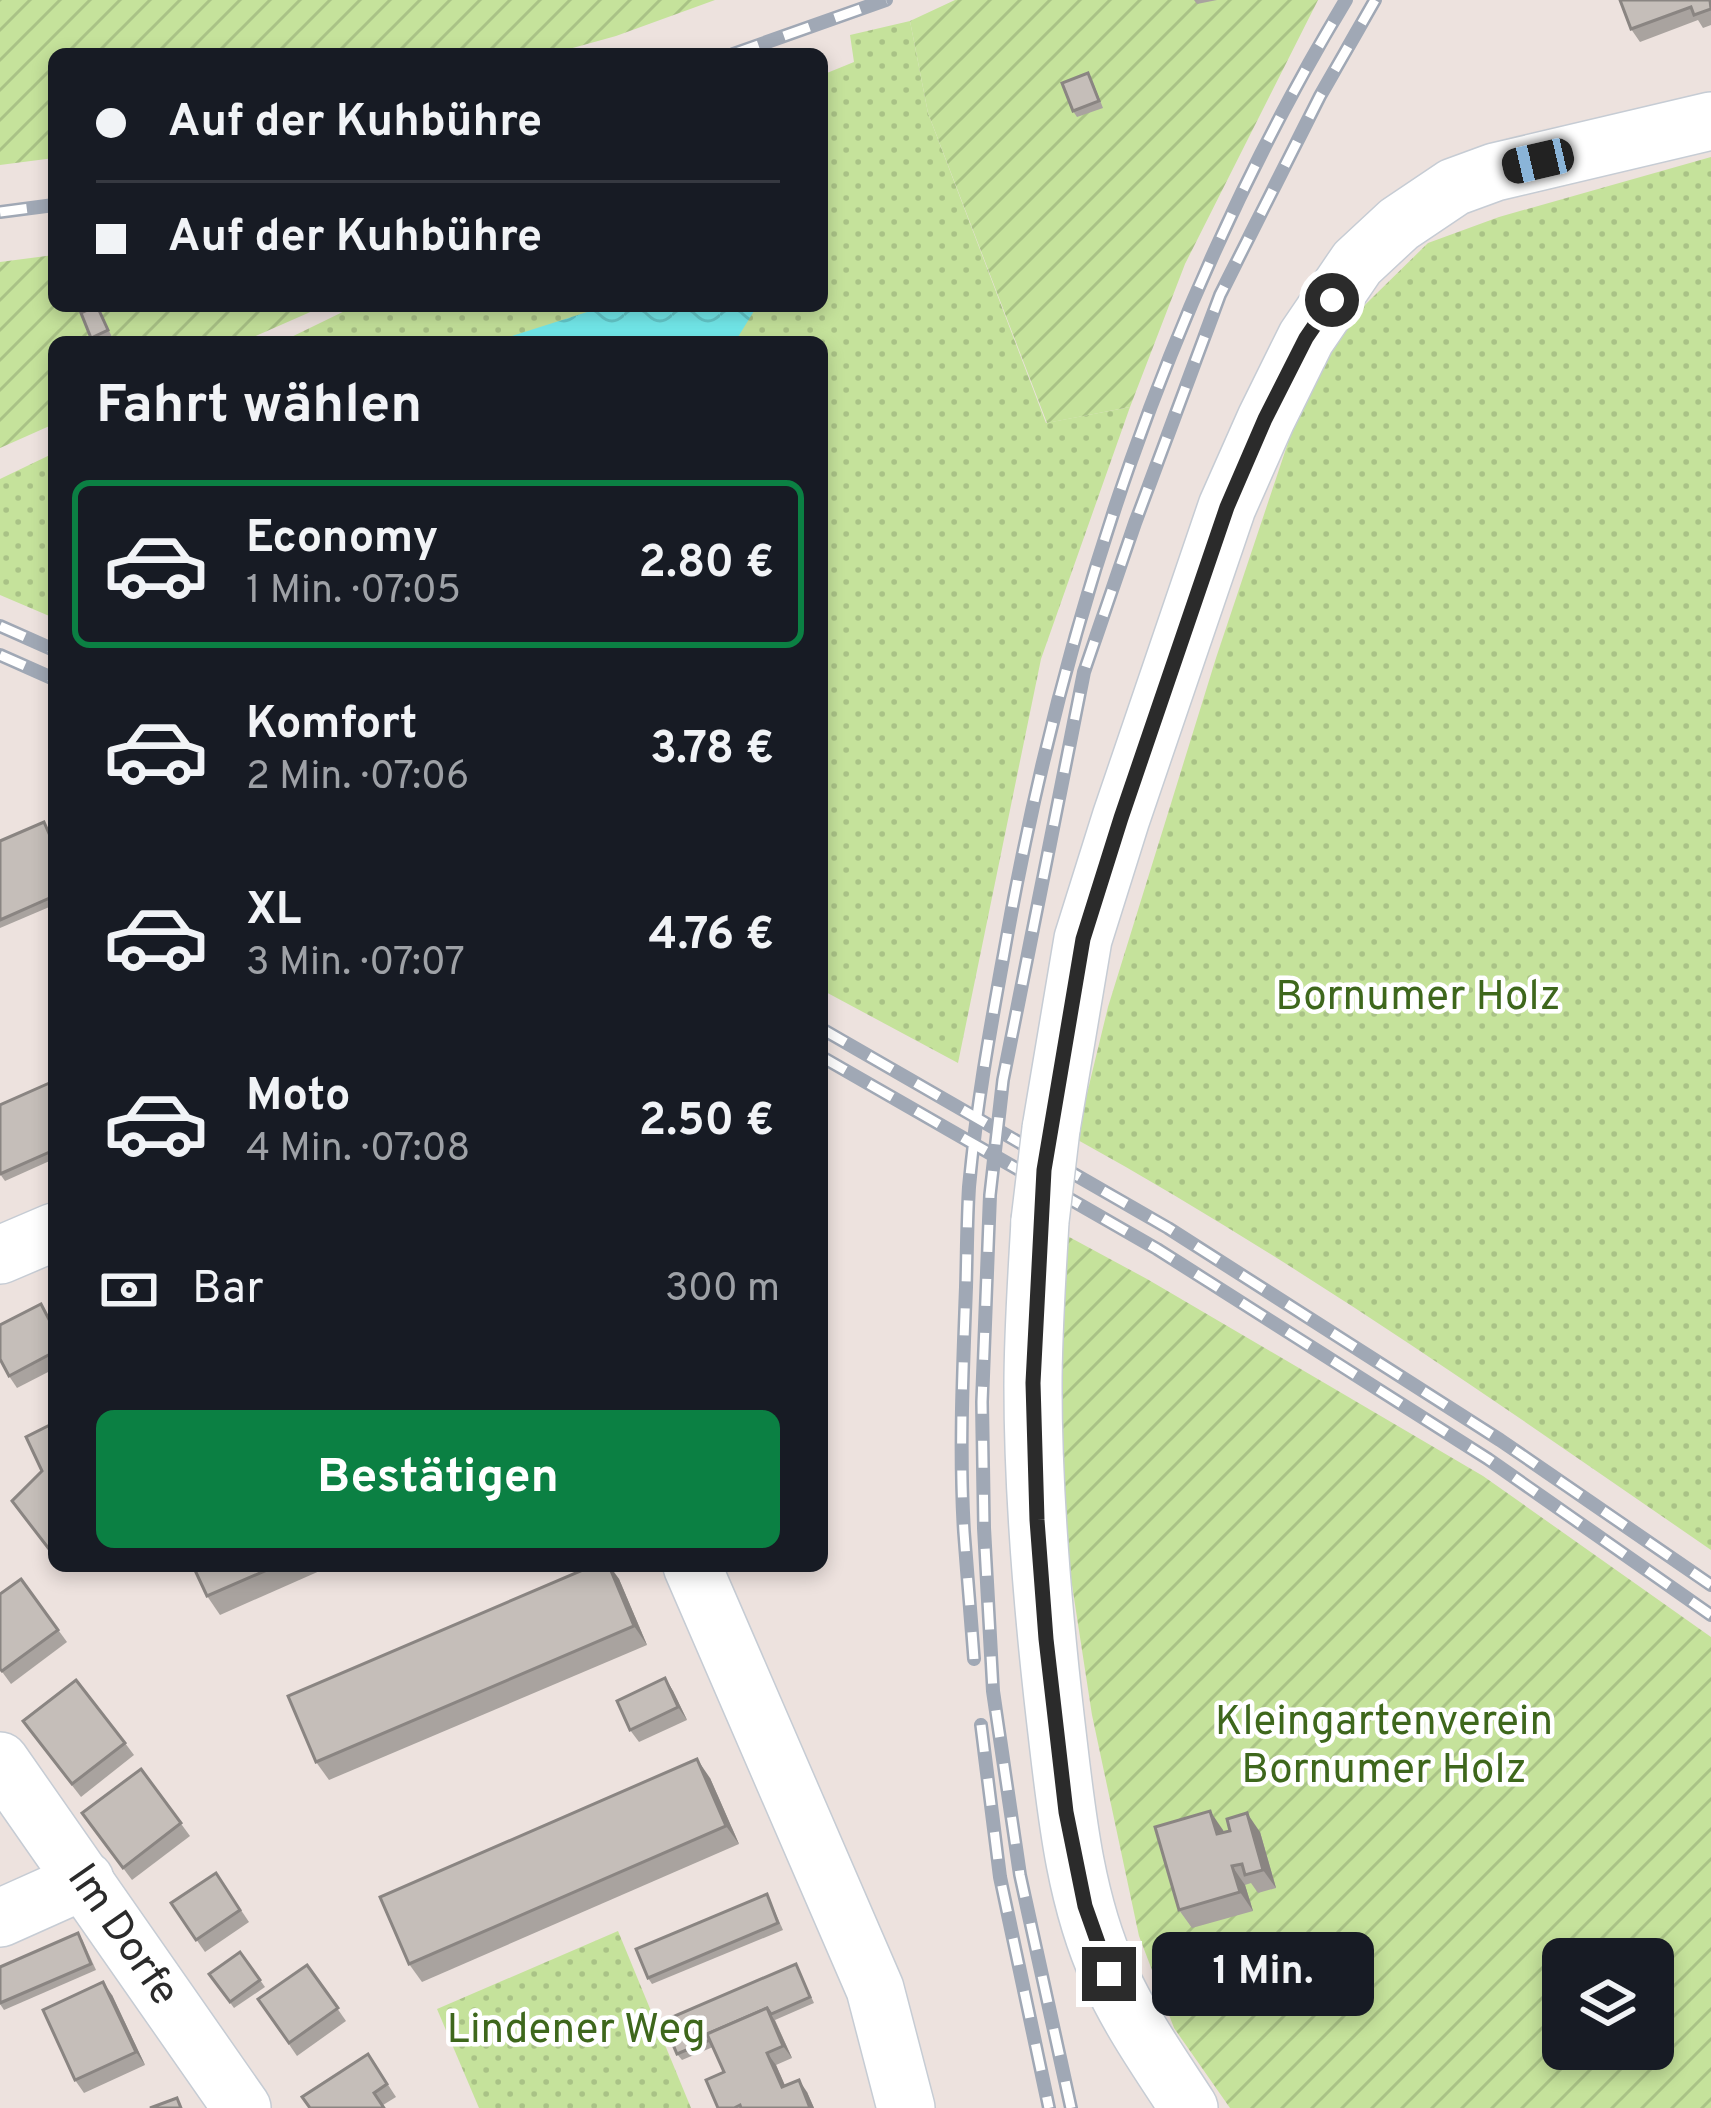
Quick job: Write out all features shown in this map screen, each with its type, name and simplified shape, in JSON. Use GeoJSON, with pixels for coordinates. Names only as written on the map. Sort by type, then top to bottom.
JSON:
{"type":"FeatureCollection","features":[{"type":"Feature","properties":{"kind":"street"},"geometry":{"type":"LineString","coordinates":[[1189,2108],[1109,1974],[1085,1906],[1066,1812],[1046,1639],[1033,1383],[1040,1221],[1083,939],[1227,507],[1306,338],[1357,262],[1399,224],[1454,187],[1495,172],[1711,121]]}},
{"type":"Feature","properties":{"kind":"street"},"geometry":{"type":"LineString","coordinates":[[695,1572],[875,1989],[906,2108]]}},
{"type":"Feature","properties":{"kind":"street","name":"Im Dorfe"},"geometry":{"type":"LineString","coordinates":[[0,1761],[242,2108]]}},
{"type":"Feature","properties":{"kind":"street"},"geometry":{"type":"LineString","coordinates":[[0,1918],[85,1880]]}},
{"type":"Feature","properties":{"kind":"green space"},"geometry":{"type":"Polygon","coordinates":[[[0,0],[715,0],[573,48],[48,48],[48,159],[0,165],[0,0]]]}},
{"type":"Feature","properties":{"kind":"green space"},"geometry":{"type":"Polygon","coordinates":[[[955,0],[1318,0],[1185,264],[1130,407],[1047,423],[928,113],[910,21],[955,0]]]}},
{"type":"Feature","properties":{"kind":"green space"},"geometry":{"type":"Polygon","coordinates":[[[910,21],[928,113],[1046,423],[1130,407],[1041,659],[958,1063],[828,993],[828,336],[293,336],[343,312],[828,312],[828,73],[854,62],[850,35],[910,21]]]}},
{"type":"Feature","properties":{"kind":"green space","name":"Bornumer Holz"},"geometry":{"type":"Polygon","coordinates":[[[1711,157],[1711,1550],[1319,1285],[1076,1139],[1108,1007],[1216,658],[1319,350],[1428,243],[1499,217],[1711,157]]]}},
{"type":"Feature","properties":{"kind":"green space"},"geometry":{"type":"Polygon","coordinates":[[[48,256],[48,312],[310,312],[256,336],[48,336],[48,427],[0,448],[0,262],[48,256]]]}},
{"type":"Feature","properties":{"kind":"green space"},"geometry":{"type":"Polygon","coordinates":[[[48,456],[48,615],[0,595],[0,479],[48,456]]]}},
{"type":"Feature","properties":{"kind":"green space","name":"Kleingartenverein Bornumer Holz"},"geometry":{"type":"Polygon","coordinates":[[[1060,1232],[1483,1476],[1711,1637],[1711,2108],[1230,2108],[1174,2028],[1139,1936],[1092,1715],[1062,1520],[1060,1232]]]}},
{"type":"Feature","properties":{"kind":"green space","name":"Lindener Weg"},"geometry":{"type":"Polygon","coordinates":[[[618,1931],[691,2108],[479,2108],[437,2009],[618,1931]]]}},
{"type":"Feature","properties":{"kind":"water"},"geometry":{"type":"Polygon","coordinates":[[[587,312],[753,312],[739,336],[512,336],[587,312]]]}},
{"type":"Feature","properties":{"kind":"building"},"geometry":{"type":"Polygon","coordinates":[[[1620,0],[1710,0],[1711,9],[1694,15],[1691,7],[1631,29],[1620,0]]]}},
{"type":"Feature","properties":{"kind":"building"},"geometry":{"type":"Polygon","coordinates":[[[1088,73],[1099,101],[1073,111],[1062,83],[1088,73]]]}},
{"type":"Feature","properties":{"kind":"building"},"geometry":{"type":"Polygon","coordinates":[[[100,312],[108,330],[90,336],[81,313],[100,312]]]}},
{"type":"Feature","properties":{"kind":"building"},"geometry":{"type":"Polygon","coordinates":[[[44,822],[48,831],[48,899],[0,920],[0,841],[44,822]]]}},
{"type":"Feature","properties":{"kind":"building"},"geometry":{"type":"Polygon","coordinates":[[[48,1084],[48,1153],[0,1174],[0,1105],[48,1084]]]}},
{"type":"Feature","properties":{"kind":"building"},"geometry":{"type":"Polygon","coordinates":[[[41,1304],[48,1317],[48,1355],[9,1376],[0,1359],[0,1325],[41,1304]]]}},
{"type":"Feature","properties":{"kind":"building"},"geometry":{"type":"Polygon","coordinates":[[[48,1426],[48,1548],[12,1501],[42,1471],[26,1437],[48,1426]]]}},
{"type":"Feature","properties":{"kind":"building"},"geometry":{"type":"Polygon","coordinates":[[[196,1572],[262,1572],[207,1596],[196,1572]]]}},
{"type":"Feature","properties":{"kind":"building"},"geometry":{"type":"Polygon","coordinates":[[[578,1572],[612,1572],[634,1626],[316,1762],[288,1696],[578,1572]]]}},
{"type":"Feature","properties":{"kind":"building"},"geometry":{"type":"Polygon","coordinates":[[[21,1579],[58,1630],[2,1671],[0,1594],[21,1579]]]}},
{"type":"Feature","properties":{"kind":"building"},"geometry":{"type":"Polygon","coordinates":[[[665,1678],[678,1707],[630,1730],[617,1701],[665,1678]]]}},
{"type":"Feature","properties":{"kind":"building"},"geometry":{"type":"Polygon","coordinates":[[[76,1680],[125,1743],[72,1784],[23,1721],[76,1680]]]}},
{"type":"Feature","properties":{"kind":"building"},"geometry":{"type":"Polygon","coordinates":[[[697,1759],[726,1826],[409,1964],[380,1897],[697,1759]]]}},
{"type":"Feature","properties":{"kind":"building"},"geometry":{"type":"Polygon","coordinates":[[[141,1769],[181,1823],[123,1868],[82,1813],[141,1769]]]}},
{"type":"Feature","properties":{"kind":"building"},"geometry":{"type":"Polygon","coordinates":[[[1210,1811],[1217,1834],[1230,1831],[1227,1819],[1247,1813],[1263,1870],[1245,1875],[1242,1864],[1232,1866],[1240,1892],[1179,1910],[1155,1827],[1210,1811]]]}},
{"type":"Feature","properties":{"kind":"building"},"geometry":{"type":"Polygon","coordinates":[[[216,1873],[240,1910],[196,1940],[171,1903],[216,1873]]]}},
{"type":"Feature","properties":{"kind":"building"},"geometry":{"type":"Polygon","coordinates":[[[767,1894],[778,1923],[648,1978],[636,1949],[767,1894]]]}},
{"type":"Feature","properties":{"kind":"building"},"geometry":{"type":"Polygon","coordinates":[[[78,1933],[91,1964],[0,2003],[0,1967],[78,1933]]]}},
{"type":"Feature","properties":{"kind":"building"},"geometry":{"type":"Polygon","coordinates":[[[240,1952],[260,1980],[230,2002],[209,1974],[240,1952]]]}},
{"type":"Feature","properties":{"kind":"building"},"geometry":{"type":"Polygon","coordinates":[[[796,1964],[810,1997],[771,2014],[767,2008],[707,2034],[710,2040],[677,2054],[663,2021],[796,1964]]]}},
{"type":"Feature","properties":{"kind":"building"},"geometry":{"type":"Polygon","coordinates":[[[307,1965],[338,2008],[289,2043],[258,1999],[307,1965]]]}},
{"type":"Feature","properties":{"kind":"building"},"geometry":{"type":"Polygon","coordinates":[[[103,1982],[136,2052],[75,2080],[43,2010],[103,1982]]]}},
{"type":"Feature","properties":{"kind":"building"},"geometry":{"type":"Polygon","coordinates":[[[767,2008],[783,2046],[767,2053],[782,2087],[799,2080],[810,2108],[718,2108],[706,2080],[724,2072],[707,2034],[767,2008]]]}},
{"type":"Feature","properties":{"kind":"building"},"geometry":{"type":"Polygon","coordinates":[[[368,2054],[387,2084],[374,2093],[384,2108],[310,2108],[302,2097],[368,2054]]]}},
{"type":"Feature","properties":{"kind":"building"},"geometry":{"type":"Polygon","coordinates":[[[177,2098],[181,2108],[150,2108],[177,2098]]]}},
{"type":"Feature","properties":{"kind":"railway"},"geometry":{"type":"LineString","coordinates":[[750,48],[886,0]]}},
{"type":"Feature","properties":{"kind":"railway"},"geometry":{"type":"LineString","coordinates":[[974,1659],[962,1471],[969,1187],[989,1040],[1028,828],[1092,582],[1176,341],[1283,111],[1346,0]]}},
{"type":"Feature","properties":{"kind":"railway"},"geometry":{"type":"LineString","coordinates":[[1071,2108],[1020,1875],[993,1691],[982,1402],[990,1195],[1003,1080],[1084,672],[1135,523],[1220,295],[1320,96],[1375,0]]}},
{"type":"Feature","properties":{"kind":"railway"},"geometry":{"type":"LineString","coordinates":[[0,212],[48,206]]}},
{"type":"Feature","properties":{"kind":"railway"},"geometry":{"type":"LineString","coordinates":[[0,626],[48,647]]}},
{"type":"Feature","properties":{"kind":"railway"},"geometry":{"type":"LineString","coordinates":[[0,655],[48,676]]}},
{"type":"Feature","properties":{"kind":"railway"},"geometry":{"type":"LineString","coordinates":[[828,1032],[1168,1228],[1500,1440],[1711,1585]]}},
{"type":"Feature","properties":{"kind":"railway"},"geometry":{"type":"LineString","coordinates":[[828,1060],[1157,1249],[1488,1459],[1711,1615]]}},
{"type":"Feature","properties":{"kind":"railway"},"geometry":{"type":"LineString","coordinates":[[981,1725],[1000,1877],[1049,2108]]}},
{"type":"Feature","properties":{"kind":"route"},"geometry":{"type":"LineString","coordinates":[[1109,1974],[1085,1906],[1066,1812],[1046,1639],[1033,1383],[1044,1170],[1083,939],[1121,818],[1227,507],[1306,338],[1332,300]]}}]}
